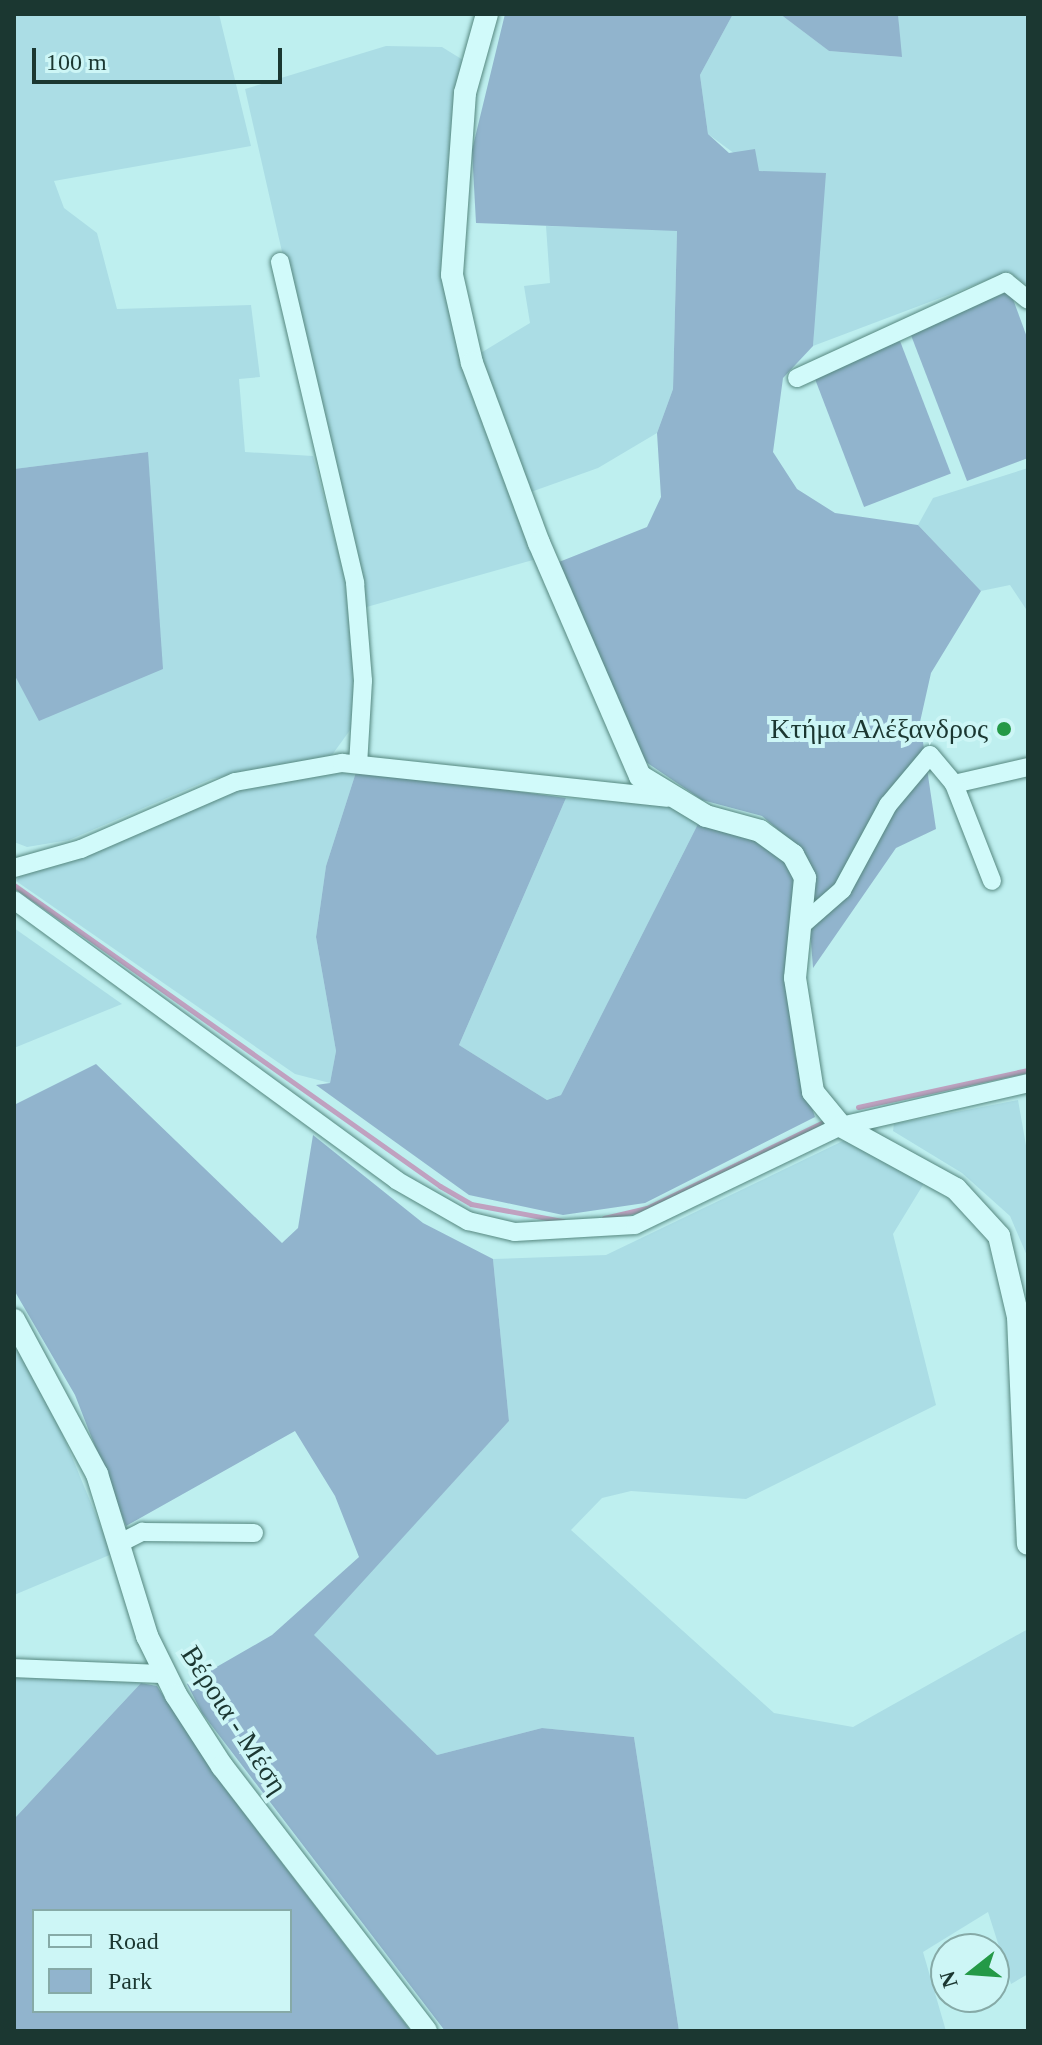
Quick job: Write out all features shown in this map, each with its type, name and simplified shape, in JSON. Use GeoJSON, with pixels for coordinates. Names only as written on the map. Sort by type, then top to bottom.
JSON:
{"type":"FeatureCollection","features":[{"type":"Feature","properties":{"kind":"street"},"geometry":{"type":"LineString","coordinates":[[487,14],[465,93],[452,275],[458,323],[539,543],[627,747],[640,776],[667,798]]}},
{"type":"Feature","properties":{"kind":"street"},"geometry":{"type":"LineString","coordinates":[[280,262],[355,583],[363,681],[358,764]]}},
{"type":"Feature","properties":{"kind":"street"},"geometry":{"type":"LineString","coordinates":[[797,378],[1006,282],[1028,300]]}},
{"type":"Feature","properties":{"kind":"street"},"geometry":{"type":"LineString","coordinates":[[803,924],[842,890],[888,805],[924,757],[936,757],[954,784],[992,881]]}},
{"type":"Feature","properties":{"kind":"street"},"geometry":{"type":"LineString","coordinates":[[14,868],[81,849],[235,782],[358,764],[667,798],[760,831],[793,855],[805,878],[803,924],[795,978],[802,1051],[813,1092],[841,1126],[924,1167],[999,1236],[1018,1317],[1028,1544]]}},
{"type":"Feature","properties":{"kind":"street"},"geometry":{"type":"LineString","coordinates":[[954,784],[1028,767]]}},
{"type":"Feature","properties":{"kind":"street"},"geometry":{"type":"LineString","coordinates":[[14,900],[396,1180],[468,1221],[571,1233],[635,1225],[841,1126],[1028,1083]]}},
{"type":"Feature","properties":{"kind":"street","name":"Βέροια - Μέση"},"geometry":{"type":"LineString","coordinates":[[14,1320],[82,1441],[165,1674],[222,1766],[426,2031]]}},
{"type":"Feature","properties":{"kind":"street"},"geometry":{"type":"LineString","coordinates":[[120,1543],[142,1532],[254,1533]]}},
{"type":"Feature","properties":{"kind":"street"},"geometry":{"type":"LineString","coordinates":[[14,1668],[165,1674]]}},
{"type":"Feature","properties":{"kind":"shaded area"},"geometry":{"type":"Polygon","coordinates":[[[14,14],[219,14],[251,146],[54,181],[64,208],[97,233],[117,309],[251,305],[260,377],[239,379],[245,452],[313,456],[345,578],[353,667],[353,726],[332,755],[211,779],[69,840],[27,847],[14,842],[14,674],[148,452],[14,469],[14,14]]]}},
{"type":"Feature","properties":{"kind":"shaded area"},"geometry":{"type":"Polygon","coordinates":[[[733,14],[780,14],[829,51],[901,57],[898,14],[1028,14],[1028,286],[1009,272],[813,346],[816,266],[758,171],[708,134],[700,75],[733,14]]]}},
{"type":"Feature","properties":{"kind":"shaded area"},"geometry":{"type":"Polygon","coordinates":[[[386,46],[442,47],[463,60],[448,273],[540,558],[363,608],[245,89],[386,46]]]}},
{"type":"Feature","properties":{"kind":"shaded area"},"geometry":{"type":"Polygon","coordinates":[[[546,226],[677,230],[673,389],[657,433],[598,468],[528,493],[479,354],[530,323],[524,286],[550,283],[546,226]]]}},
{"type":"Feature","properties":{"kind":"shaded area"},"geometry":{"type":"Polygon","coordinates":[[[1028,468],[1028,612],[1010,585],[981,591],[918,525],[933,498],[1028,468]]]}},
{"type":"Feature","properties":{"kind":"shaded area"},"geometry":{"type":"Polygon","coordinates":[[[357,769],[326,866],[316,937],[336,1051],[330,1083],[295,1074],[16,881],[23,871],[233,787],[357,769]]]}},
{"type":"Feature","properties":{"kind":"shaded area"},"geometry":{"type":"Polygon","coordinates":[[[566,798],[665,804],[700,820],[561,1095],[547,1100],[459,1045],[566,798]]]}},
{"type":"Feature","properties":{"kind":"shaded area"},"geometry":{"type":"Polygon","coordinates":[[[14,928],[122,1004],[14,1048],[14,928]]]}},
{"type":"Feature","properties":{"kind":"shaded area"},"geometry":{"type":"Polygon","coordinates":[[[1018,1100],[1028,1157],[1028,1258],[1010,1216],[962,1173],[893,1131],[894,1124],[1018,1100]]]}},
{"type":"Feature","properties":{"kind":"shaded area"},"geometry":{"type":"Polygon","coordinates":[[[849,1138],[926,1180],[893,1234],[936,1405],[746,1499],[631,1491],[602,1498],[571,1530],[774,1713],[853,1727],[1028,1629],[1028,1974],[1011,1984],[1010,1933],[995,1933],[988,1912],[954,1933],[930,1933],[930,1948],[923,1952],[930,1976],[930,2013],[941,2013],[946,2031],[679,2031],[634,1737],[542,1728],[437,1755],[313,1635],[509,1421],[493,1259],[606,1255],[849,1138]]]}},
{"type":"Feature","properties":{"kind":"shaded area"},"geometry":{"type":"Polygon","coordinates":[[[14,1341],[48,1399],[112,1554],[14,1595],[14,1341]]]}},
{"type":"Feature","properties":{"kind":"shaded area"},"geometry":{"type":"Polygon","coordinates":[[[14,1676],[141,1683],[14,1819],[14,1676]]]}},
{"type":"Feature","properties":{"kind":"green space"},"geometry":{"type":"Polygon","coordinates":[[[505,14],[733,14],[700,75],[708,134],[729,153],[755,149],[759,171],[826,173],[813,346],[783,378],[773,452],[797,489],[835,513],[918,525],[981,591],[931,673],[920,722],[936,829],[896,848],[813,968],[804,852],[762,816],[702,800],[643,760],[559,562],[647,527],[661,497],[657,433],[673,389],[677,231],[476,223],[472,150],[505,14]]]}},
{"type":"Feature","properties":{"kind":"green space"},"geometry":{"type":"Polygon","coordinates":[[[780,14],[898,14],[902,57],[829,51],[780,14]]]}},
{"type":"Feature","properties":{"kind":"green space"},"geometry":{"type":"Polygon","coordinates":[[[1010,291],[1028,340],[1028,458],[967,481],[909,330],[1010,291]]]}},
{"type":"Feature","properties":{"kind":"green space"},"geometry":{"type":"Polygon","coordinates":[[[900,341],[951,474],[864,507],[813,374],[900,341]]]}},
{"type":"Feature","properties":{"kind":"green space"},"geometry":{"type":"Polygon","coordinates":[[[148,452],[163,669],[39,721],[14,674],[14,469],[148,452]]]}},
{"type":"Feature","properties":{"kind":"green space"},"geometry":{"type":"Polygon","coordinates":[[[357,769],[566,798],[459,1045],[547,1100],[561,1095],[700,820],[756,836],[787,859],[799,878],[788,980],[795,1055],[815,1117],[645,1203],[563,1215],[469,1195],[316,1085],[330,1083],[336,1051],[316,937],[326,866],[357,769]]]}},
{"type":"Feature","properties":{"kind":"green space"},"geometry":{"type":"Polygon","coordinates":[[[96,1064],[282,1243],[298,1228],[313,1135],[423,1223],[493,1259],[509,1421],[314,1635],[437,1755],[542,1728],[634,1737],[679,2031],[445,2031],[202,1713],[187,1684],[272,1635],[359,1557],[335,1496],[295,1431],[126,1526],[75,1395],[14,1290],[14,1105],[96,1064]]]}},
{"type":"Feature","properties":{"kind":"green space"},"geometry":{"type":"Polygon","coordinates":[[[141,1683],[157,1686],[224,1787],[411,2031],[14,2031],[14,1819],[141,1683]]]}},
{"type":"Feature","properties":{"kind":"waterway"},"geometry":{"type":"LineString","coordinates":[[14,885],[440,1186],[471,1204],[563,1221]]}},
{"type":"Feature","properties":{"kind":"waterway"},"geometry":{"type":"LineString","coordinates":[[858,1107],[1028,1070]]}},
{"type":"Feature","properties":{"kind":"waterway"},"geometry":{"type":"LineString","coordinates":[[604,1218],[647,1208],[821,1123]]}},
{"type":"Feature","properties":{"kind":"place","name":"Κτήμα Αλέξανδρος"},"geometry":{"type":"Point","coordinates":[1004,729]}}]}
